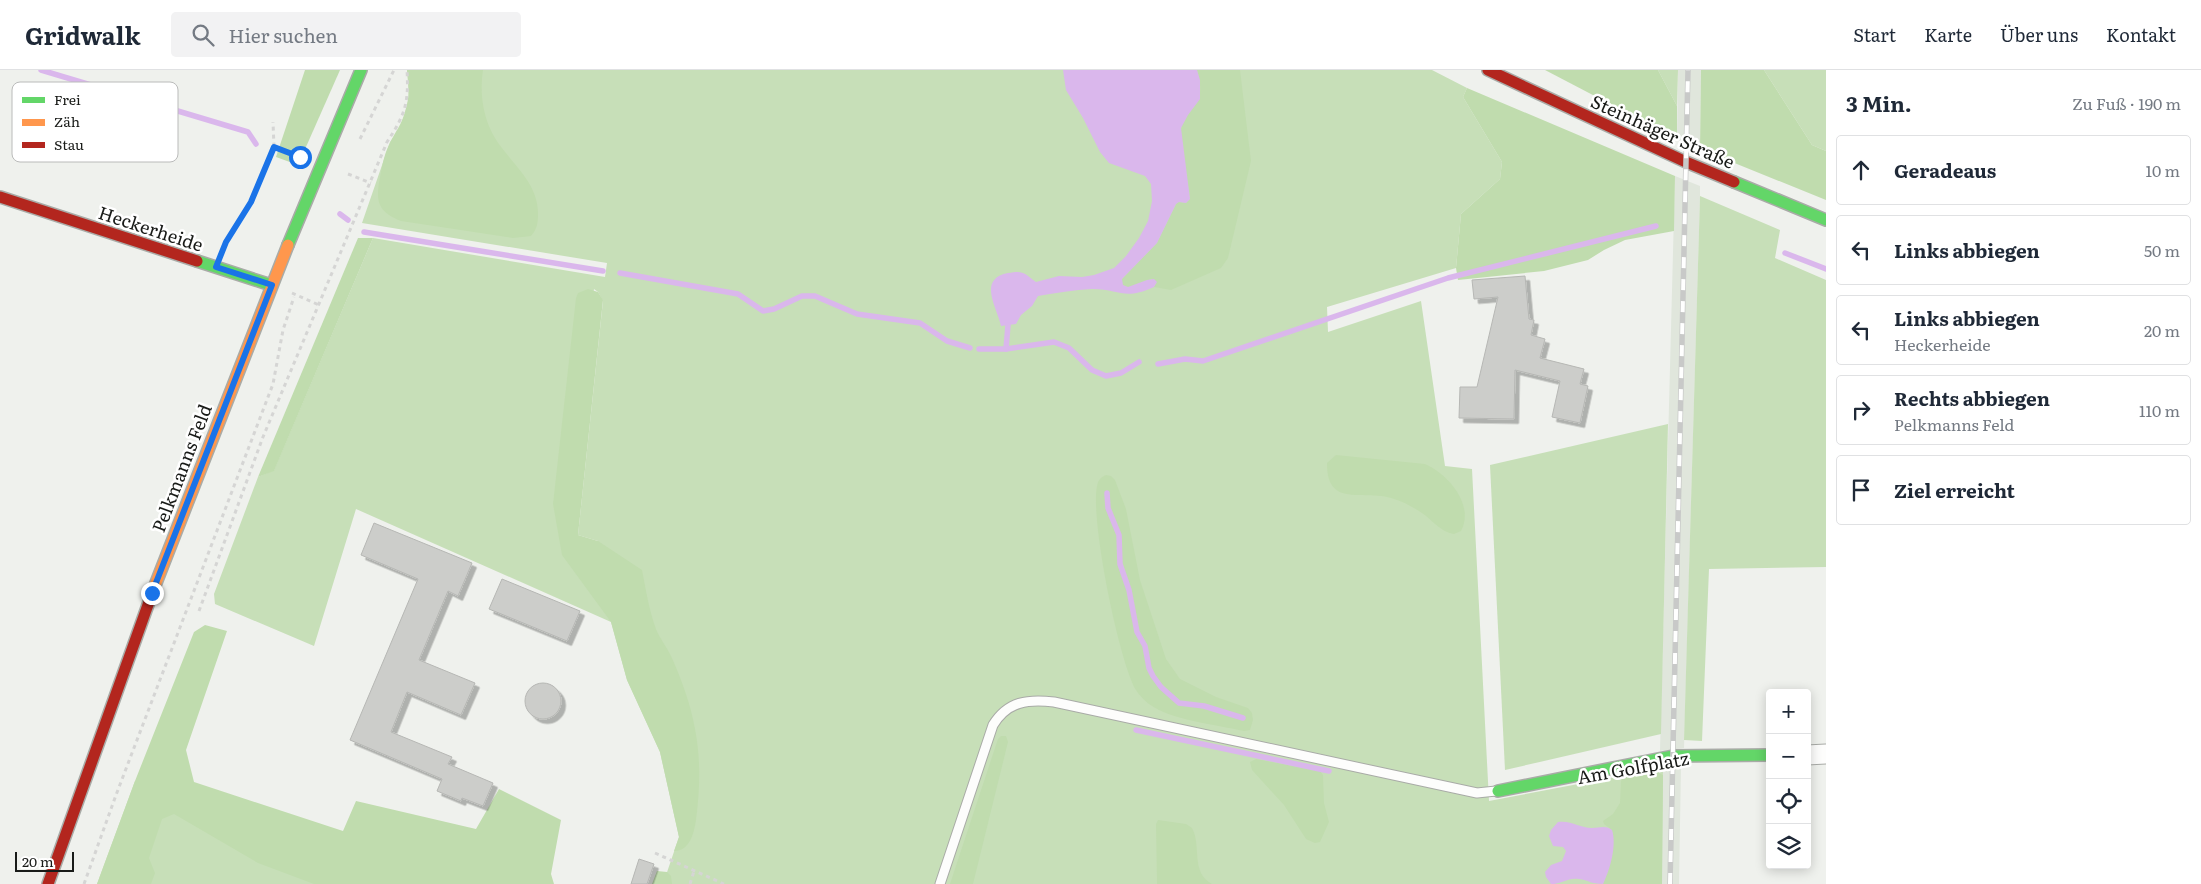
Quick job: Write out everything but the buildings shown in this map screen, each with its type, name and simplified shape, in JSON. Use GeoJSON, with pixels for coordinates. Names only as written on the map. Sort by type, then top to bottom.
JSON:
{"type":"FeatureCollection","features":[{"type":"Feature","properties":{"kind":"main road","name":"Pelkmanns Feld"},"geometry":{"type":"LineString","coordinates":[[48,884],[152,593],[272,285],[361,70]]}},
{"type":"Feature","properties":{"kind":"main road","name":"Steinhäger Straße"},"geometry":{"type":"LineString","coordinates":[[1488,70],[1686,162],[1826,220]]}},
{"type":"Feature","properties":{"kind":"main road","name":"Heckerheide"},"geometry":{"type":"LineString","coordinates":[[0,197],[272,285]]}},
{"type":"Feature","properties":{"kind":"main road","name":"Am Golfplatz"},"geometry":{"type":"LineString","coordinates":[[1498,791],[1673,756],[1766,755]]}},
{"type":"Feature","properties":{"kind":"street"},"geometry":{"type":"LineString","coordinates":[[1811,754],[1826,754]]}},
{"type":"Feature","properties":{"kind":"lane"},"geometry":{"type":"LineString","coordinates":[[940,884],[993,725],[1003,712],[1024,701],[1054,702],[1477,792],[1498,791]]}},
{"type":"Feature","properties":{"kind":"path"},"geometry":{"type":"LineString","coordinates":[[358,142],[394,70]]}},
{"type":"Feature","properties":{"kind":"path"},"geometry":{"type":"LineString","coordinates":[[199,611],[263,437],[387,142],[401,121],[406,104],[407,70]]}},
{"type":"Feature","properties":{"kind":"path"},"geometry":{"type":"LineString","coordinates":[[216,267],[226,242],[251,202],[274,147],[274,122]]}},
{"type":"Feature","properties":{"kind":"path"},"geometry":{"type":"LineString","coordinates":[[274,147],[300,157]]}},
{"type":"Feature","properties":{"kind":"path"},"geometry":{"type":"LineString","coordinates":[[342,178],[346,169]]}},
{"type":"Feature","properties":{"kind":"path"},"geometry":{"type":"LineString","coordinates":[[348,174],[371,183]]}},
{"type":"Feature","properties":{"kind":"path"},"geometry":{"type":"LineString","coordinates":[[272,285],[319,305]]}},
{"type":"Feature","properties":{"kind":"path"},"geometry":{"type":"LineString","coordinates":[[84,884],[116,795],[273,384],[283,330],[298,285]]}},
{"type":"Feature","properties":{"kind":"path"},"geometry":{"type":"LineString","coordinates":[[654,853],[724,884]]}},
{"type":"Feature","properties":{"kind":"path"},"geometry":{"type":"LineString","coordinates":[[690,884],[694,871]]}},
{"type":"Feature","properties":{"kind":"shaded area"},"geometry":{"type":"Polygon","coordinates":[[[1063,70],[1197,70],[1200,80],[1200,99],[1181,128],[1190,199],[1186,203],[1179,202],[1176,204],[1157,243],[1122,279],[1123,285],[1128,287],[1154,279],[1157,282],[1154,287],[1128,294],[1092,289],[1038,296],[1032,306],[1021,315],[1016,324],[1001,326],[991,295],[993,281],[999,276],[1021,272],[1036,282],[1059,276],[1082,277],[1094,275],[1114,268],[1126,256],[1148,221],[1152,201],[1151,184],[1145,176],[1109,163],[1100,152],[1066,90],[1063,70]]]}},
{"type":"Feature","properties":{"kind":"shaded area"},"geometry":{"type":"Polygon","coordinates":[[[1678,70],[1701,70],[1700,149],[1677,139],[1678,70]]]}},
{"type":"Feature","properties":{"kind":"shaded area"},"geometry":{"type":"Polygon","coordinates":[[[1675,176],[1700,186],[1700,196],[1684,748],[1660,751],[1675,176]]]}},
{"type":"Feature","properties":{"kind":"shaded area"},"geometry":{"type":"Polygon","coordinates":[[[1681,765],[1679,884],[1662,884],[1663,768],[1681,765]]]}},
{"type":"Feature","properties":{"kind":"shaded area"},"geometry":{"type":"Polygon","coordinates":[[[1558,822],[1567,822],[1588,828],[1605,827],[1612,830],[1614,843],[1612,857],[1603,884],[1575,879],[1551,884],[1545,872],[1551,865],[1562,861],[1566,851],[1563,847],[1553,846],[1549,836],[1551,830],[1558,822]]]}},
{"type":"Feature","properties":{"kind":"green space"},"geometry":{"type":"Polygon","coordinates":[[[305,70],[340,70],[298,165],[276,157],[305,70]]]}},
{"type":"Feature","properties":{"kind":"green space"},"geometry":{"type":"Polygon","coordinates":[[[407,70],[1432,70],[1467,88],[1463,97],[1502,162],[1500,179],[1461,214],[1456,268],[1327,307],[1328,332],[1421,301],[1445,466],[1472,469],[1489,801],[1663,768],[1662,884],[663,884],[679,837],[660,752],[627,680],[611,622],[356,509],[314,646],[215,604],[214,594],[258,477],[274,470],[373,238],[605,277],[607,263],[362,223],[390,142],[399,130],[409,97],[407,70]],[[594,289],[562,555],[598,541],[578,535],[603,301],[594,289]]]}},
{"type":"Feature","properties":{"kind":"green space"},"geometry":{"type":"Polygon","coordinates":[[[407,70],[483,70],[482,99],[489,126],[495,138],[533,190],[537,202],[537,223],[535,231],[531,236],[513,238],[401,221],[392,217],[381,208],[378,196],[379,181],[387,150],[407,107],[409,91],[407,70]]]}},
{"type":"Feature","properties":{"kind":"green space"},"geometry":{"type":"Polygon","coordinates":[[[1197,70],[1240,70],[1251,161],[1228,258],[1221,268],[1171,290],[1154,287],[1156,281],[1151,279],[1125,287],[1122,284],[1122,279],[1157,243],[1176,204],[1178,202],[1186,203],[1190,199],[1180,138],[1183,121],[1195,105],[1200,93],[1197,70]]]}},
{"type":"Feature","properties":{"kind":"green space"},"geometry":{"type":"Polygon","coordinates":[[[1545,70],[1658,70],[1677,106],[1677,139],[1545,70]]]}},
{"type":"Feature","properties":{"kind":"green space"},"geometry":{"type":"Polygon","coordinates":[[[1658,70],[1678,70],[1677,106],[1658,70]]]}},
{"type":"Feature","properties":{"kind":"green space"},"geometry":{"type":"Polygon","coordinates":[[[1701,70],[1764,70],[1812,145],[1826,151],[1826,200],[1700,149],[1701,70]]]}},
{"type":"Feature","properties":{"kind":"green space"},"geometry":{"type":"Polygon","coordinates":[[[1764,70],[1826,70],[1826,151],[1812,145],[1764,70]]]}},
{"type":"Feature","properties":{"kind":"green space"},"geometry":{"type":"Polygon","coordinates":[[[1467,88],[1675,176],[1674,231],[1625,240],[1588,260],[1544,271],[1458,280],[1456,268],[1461,214],[1500,179],[1502,162],[1463,97],[1467,88]]]}},
{"type":"Feature","properties":{"kind":"green space"},"geometry":{"type":"Polygon","coordinates":[[[1700,196],[1780,230],[1775,258],[1826,280],[1826,567],[1709,569],[1702,741],[1684,740],[1700,196]]]}},
{"type":"Feature","properties":{"kind":"green space"},"geometry":{"type":"Polygon","coordinates":[[[358,238],[373,238],[274,471],[258,477],[358,238]]]}},
{"type":"Feature","properties":{"kind":"green space"},"geometry":{"type":"Polygon","coordinates":[[[588,289],[598,292],[603,300],[578,535],[598,541],[642,570],[656,629],[671,656],[688,701],[698,752],[699,774],[696,820],[692,836],[687,845],[674,851],[679,837],[660,752],[627,680],[611,622],[562,555],[553,504],[576,298],[578,293],[588,289]]]}},
{"type":"Feature","properties":{"kind":"green space"},"geometry":{"type":"Polygon","coordinates":[[[1668,424],[1661,734],[1505,770],[1490,465],[1668,424]]]}},
{"type":"Feature","properties":{"kind":"green space"},"geometry":{"type":"Polygon","coordinates":[[[1336,455],[1425,464],[1434,469],[1450,483],[1462,501],[1465,511],[1461,531],[1454,534],[1445,531],[1419,511],[1395,499],[1348,494],[1338,491],[1330,482],[1327,467],[1327,463],[1336,455]]]}},
{"type":"Feature","properties":{"kind":"green space"},"geometry":{"type":"Polygon","coordinates":[[[1106,475],[1111,476],[1115,480],[1126,509],[1140,580],[1166,659],[1180,679],[1216,697],[1248,708],[1252,713],[1253,720],[1250,730],[1244,731],[1208,724],[1169,714],[1149,704],[1136,690],[1129,674],[1114,621],[1102,557],[1096,503],[1098,482],[1106,475]]]}},
{"type":"Feature","properties":{"kind":"green space"},"geometry":{"type":"Polygon","coordinates":[[[205,625],[227,631],[186,750],[194,782],[343,831],[356,801],[476,829],[499,789],[561,820],[551,874],[554,884],[314,884],[258,863],[174,814],[162,819],[149,858],[155,873],[151,884],[97,884],[135,781],[194,632],[205,625]]]}},
{"type":"Feature","properties":{"kind":"green space"},"geometry":{"type":"Polygon","coordinates":[[[1001,736],[1006,736],[1008,742],[973,884],[950,884],[998,739],[1001,736]]]}},
{"type":"Feature","properties":{"kind":"green space"},"geometry":{"type":"Polygon","coordinates":[[[1256,759],[1320,771],[1323,775],[1324,803],[1329,822],[1320,842],[1315,843],[1306,839],[1284,805],[1252,770],[1250,762],[1256,759]]]}},
{"type":"Feature","properties":{"kind":"green space"},"geometry":{"type":"Polygon","coordinates":[[[1652,770],[1663,775],[1662,884],[1603,884],[1610,864],[1613,835],[1612,830],[1603,821],[1613,814],[1620,803],[1621,781],[1626,775],[1652,770]]]}},
{"type":"Feature","properties":{"kind":"green space"},"geometry":{"type":"Polygon","coordinates":[[[135,781],[390,884],[97,884],[135,781]]]}},
{"type":"Feature","properties":{"kind":"green space"},"geometry":{"type":"Polygon","coordinates":[[[1158,820],[1186,824],[1192,828],[1195,835],[1201,873],[1212,884],[1157,884],[1156,824],[1158,820]]]}},
{"type":"Feature","properties":{"kind":"green space"},"geometry":{"type":"Polygon","coordinates":[[[657,871],[667,872],[671,876],[672,884],[652,884],[657,871]]]}},
{"type":"Feature","properties":{"kind":"waterway"},"geometry":{"type":"LineString","coordinates":[[41,70],[81,82]]}},
{"type":"Feature","properties":{"kind":"waterway"},"geometry":{"type":"LineString","coordinates":[[178,111],[248,132],[256,144]]}},
{"type":"Feature","properties":{"kind":"waterway"},"geometry":{"type":"LineString","coordinates":[[340,214],[348,220]]}},
{"type":"Feature","properties":{"kind":"waterway"},"geometry":{"type":"LineString","coordinates":[[1158,364],[1185,359],[1203,361],[1448,278],[1656,226]]}},
{"type":"Feature","properties":{"kind":"waterway"},"geometry":{"type":"LineString","coordinates":[[364,232],[603,271]]}},
{"type":"Feature","properties":{"kind":"waterway"},"geometry":{"type":"LineString","coordinates":[[1785,253],[1826,269]]}},
{"type":"Feature","properties":{"kind":"waterway"},"geometry":{"type":"LineString","coordinates":[[620,273],[738,294],[763,311],[774,309],[802,296],[815,296],[857,314],[920,323],[947,341],[970,348]]}},
{"type":"Feature","properties":{"kind":"waterway"},"geometry":{"type":"LineString","coordinates":[[1006,349],[1008,325]]}},
{"type":"Feature","properties":{"kind":"waterway"},"geometry":{"type":"LineString","coordinates":[[979,349],[1006,349],[1054,342],[1069,348],[1092,370],[1106,376],[1121,373],[1139,362]]}},
{"type":"Feature","properties":{"kind":"waterway"},"geometry":{"type":"LineString","coordinates":[[1107,493],[1108,508],[1119,535],[1120,564],[1129,590],[1137,632],[1145,646],[1149,668],[1153,676],[1161,687],[1179,703],[1204,706],[1243,718]]}},
{"type":"Feature","properties":{"kind":"waterway"},"geometry":{"type":"LineString","coordinates":[[1136,730],[1329,771]]}},
{"type":"Feature","properties":{"kind":"railway"},"geometry":{"type":"LineString","coordinates":[[1670,884],[1688,70]]}},
{"type":"Feature","properties":{"kind":"traffic: fast"},"geometry":{"type":"LineString","coordinates":[[288,245],[361,70]]}},
{"type":"Feature","properties":{"kind":"traffic: fast"},"geometry":{"type":"LineString","coordinates":[[1734,182],[1826,220]]}},
{"type":"Feature","properties":{"kind":"traffic: fast"},"geometry":{"type":"LineString","coordinates":[[197,261],[271,285]]}},
{"type":"Feature","properties":{"kind":"traffic: fast"},"geometry":{"type":"LineString","coordinates":[[1498,791],[1673,756],[1766,755]]}},
{"type":"Feature","properties":{"kind":"traffic: slow"},"geometry":{"type":"LineString","coordinates":[[154,588],[288,245]]}},
{"type":"Feature","properties":{"kind":"traffic: jam"},"geometry":{"type":"LineString","coordinates":[[1488,70],[1686,162],[1734,182]]}},
{"type":"Feature","properties":{"kind":"traffic: jam"},"geometry":{"type":"LineString","coordinates":[[0,197],[197,261]]}},
{"type":"Feature","properties":{"kind":"traffic: jam"},"geometry":{"type":"LineString","coordinates":[[48,884],[154,588]]}},
{"type":"Feature","properties":{"kind":"route"},"geometry":{"type":"LineString","coordinates":[[152,593],[272,285],[216,267],[226,242],[251,202],[274,147],[300,157]]}}]}
